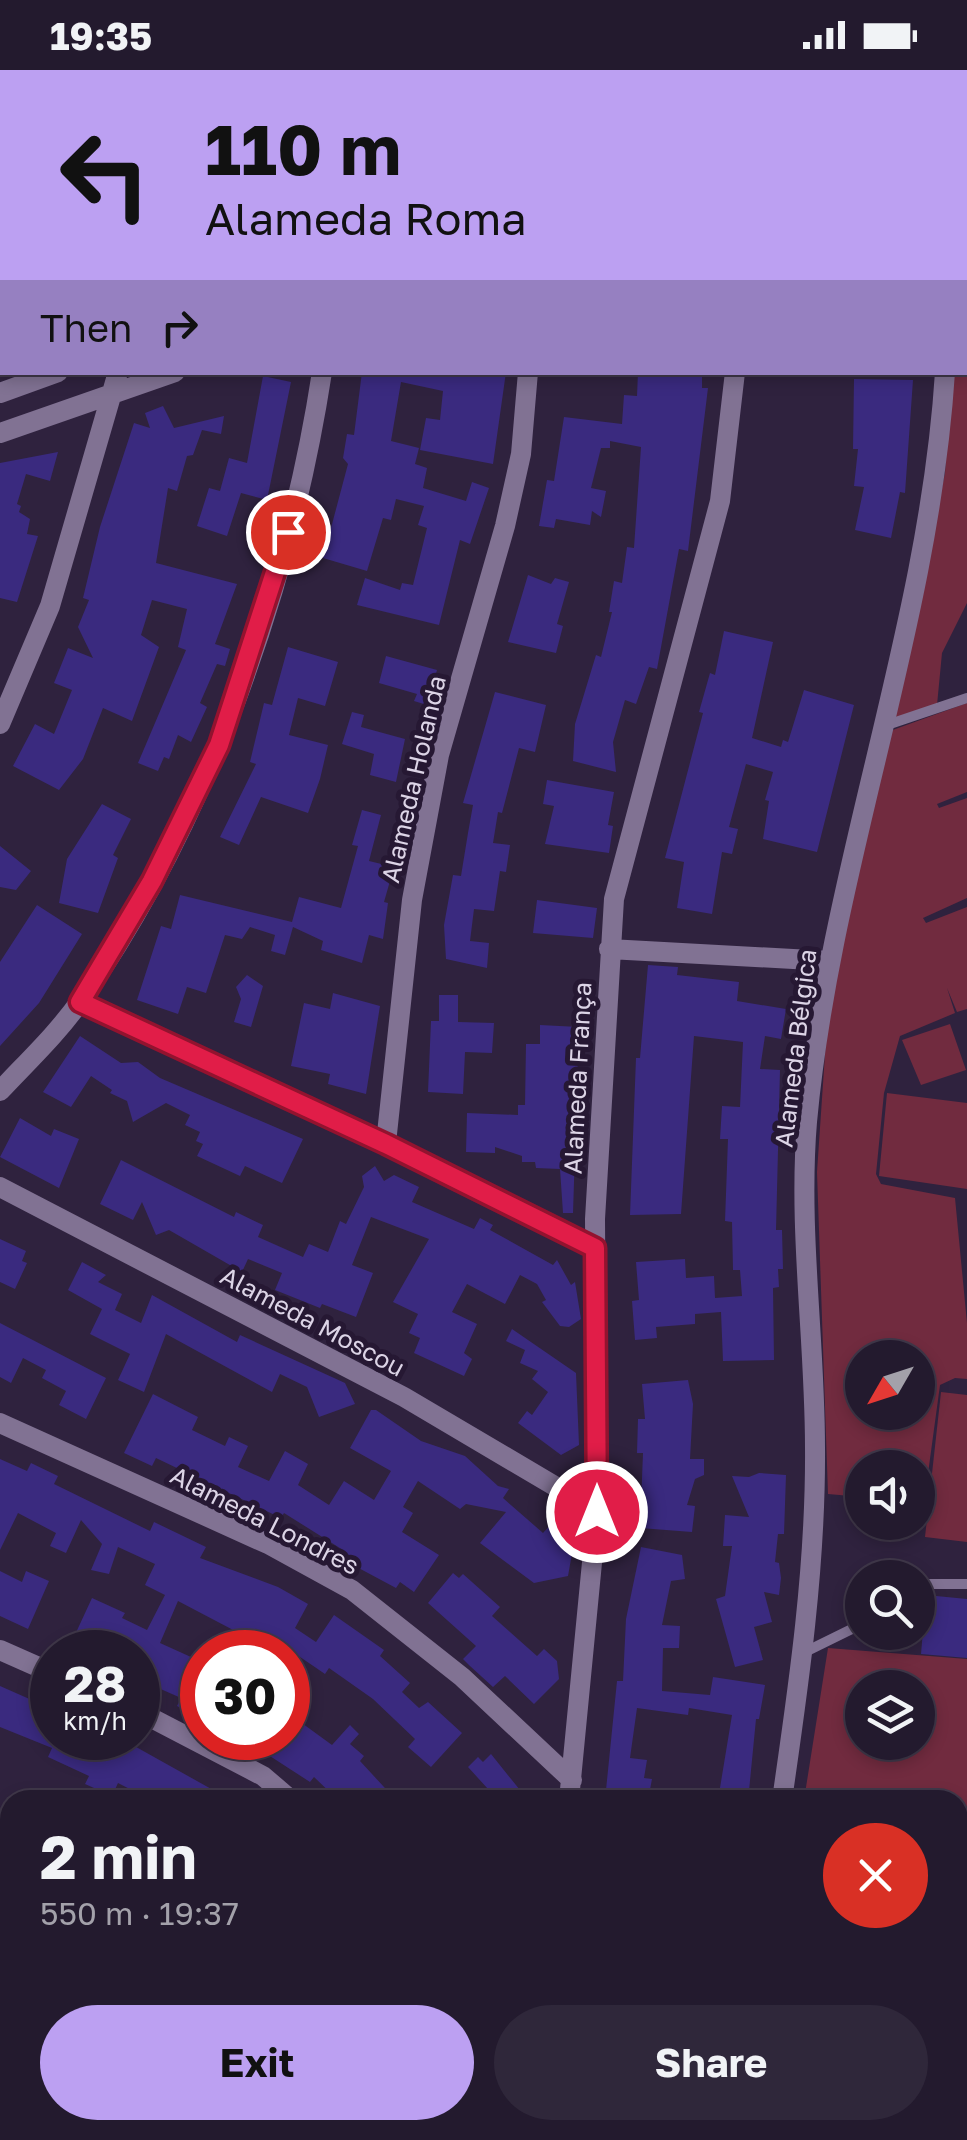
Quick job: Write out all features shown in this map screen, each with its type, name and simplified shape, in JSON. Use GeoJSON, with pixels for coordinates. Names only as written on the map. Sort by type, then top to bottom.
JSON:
{"type":"FeatureCollection","features":[{"type":"Feature","properties":{"kind":"street"},"geometry":{"type":"LineString","coordinates":[[0,393],[50,375]]}},
{"type":"Feature","properties":{"kind":"street"},"geometry":{"type":"LineString","coordinates":[[0,433],[116,383],[159,375]]}},
{"type":"Feature","properties":{"kind":"street"},"geometry":{"type":"LineString","coordinates":[[0,1091],[80,1002],[152,881],[219,745],[304,476],[321,375]]}},
{"type":"Feature","properties":{"kind":"street","name":"Alameda Holanda"},"geometry":{"type":"LineString","coordinates":[[386,1144],[412,900],[439,755],[513,490],[528,375]]}},
{"type":"Feature","properties":{"kind":"street","name":"Alameda França"},"geometry":{"type":"LineString","coordinates":[[570,1790],[597,1512],[595,1248],[609,948],[626,841],[720,501],[736,375]]}},
{"type":"Feature","properties":{"kind":"street","name":"Alameda Bélgica"},"geometry":{"type":"LineString","coordinates":[[783,1790],[803,1653],[816,1450],[807,1124],[829,961],[903,652],[940,457],[945,375]]}},
{"type":"Feature","properties":{"kind":"street"},"geometry":{"type":"LineString","coordinates":[[0,724],[50,606],[116,383]]}},
{"type":"Feature","properties":{"kind":"street"},"geometry":{"type":"LineString","coordinates":[[609,948],[829,961]]}},
{"type":"Feature","properties":{"kind":"street"},"geometry":{"type":"LineString","coordinates":[[80,1002],[386,1144],[595,1248]]}},
{"type":"Feature","properties":{"kind":"street","name":"Alameda Moscou"},"geometry":{"type":"LineString","coordinates":[[0,1187],[404,1397],[597,1512]]}},
{"type":"Feature","properties":{"kind":"street","name":"Alameda Londres"},"geometry":{"type":"LineString","coordinates":[[0,1423],[270,1545],[352,1590],[462,1677],[570,1790]]}},
{"type":"Feature","properties":{"kind":"street"},"geometry":{"type":"LineString","coordinates":[[0,1650],[30,1663]]}},
{"type":"Feature","properties":{"kind":"street"},"geometry":{"type":"LineString","coordinates":[[160,1723],[262,1776],[279,1790]]}},
{"type":"Feature","properties":{"kind":"lane"},"geometry":{"type":"LineString","coordinates":[[884,726],[967,698]]}},
{"type":"Feature","properties":{"kind":"lane"},"geometry":{"type":"LineString","coordinates":[[935,1584],[967,1584]]}},
{"type":"Feature","properties":{"kind":"lane"},"geometry":{"type":"LineString","coordinates":[[803,1653],[845,1632]]}},
{"type":"Feature","properties":{"kind":"shaded area"},"geometry":{"type":"Polygon","coordinates":[[[951,375],[967,375],[967,603],[942,653],[937,705],[893,720],[945,473],[951,375]]]}},
{"type":"Feature","properties":{"kind":"shaded area"},"geometry":{"type":"Polygon","coordinates":[[[967,703],[967,792],[937,804],[939,808],[967,798],[967,898],[923,918],[926,923],[967,907],[967,1009],[957,1012],[947,988],[955,1013],[900,1036],[884,1093],[876,1174],[881,1184],[955,1198],[967,1323],[967,1379],[955,1378],[940,1385],[935,1422],[935,1340],[845,1340],[845,1430],[934,1430],[931,1450],[845,1450],[845,1496],[828,1494],[817,1172],[828,1010],[890,731],[967,703]]]}},
{"type":"Feature","properties":{"kind":"shaded area"},"geometry":{"type":"Polygon","coordinates":[[[950,1024],[966,1070],[921,1085],[902,1040],[950,1024]]]}},
{"type":"Feature","properties":{"kind":"shaded area"},"geometry":{"type":"Polygon","coordinates":[[[887,1093],[967,1103],[967,1189],[879,1176],[887,1093]]]}},
{"type":"Feature","properties":{"kind":"shaded area"},"geometry":{"type":"Polygon","coordinates":[[[941,1392],[967,1395],[967,1542],[935,1538],[935,1450],[941,1392]]]}},
{"type":"Feature","properties":{"kind":"shaded area"},"geometry":{"type":"Polygon","coordinates":[[[828,1648],[967,1659],[967,1790],[806,1790],[828,1648]]]}},
{"type":"Feature","properties":{"kind":"building"},"geometry":{"type":"Polygon","coordinates":[[[362,375],[506,375],[493,464],[420,450],[426,418],[440,420],[443,391],[401,382],[391,441],[419,448],[415,464],[427,468],[423,488],[466,501],[472,482],[489,488],[470,544],[460,540],[439,625],[357,605],[365,578],[400,590],[402,583],[413,585],[427,528],[418,525],[424,506],[396,499],[391,520],[383,518],[367,571],[323,558],[348,464],[343,458],[347,434],[354,435],[362,375]]]}},
{"type":"Feature","properties":{"kind":"building"},"geometry":{"type":"Polygon","coordinates":[[[638,375],[702,375],[702,388],[708,388],[688,551],[679,549],[657,669],[649,667],[636,704],[625,700],[613,742],[616,772],[573,761],[575,724],[596,655],[601,657],[612,612],[614,581],[622,583],[627,547],[634,548],[641,447],[610,441],[610,448],[601,448],[591,488],[606,491],[601,517],[592,511],[590,525],[556,519],[554,528],[539,526],[547,480],[554,481],[564,417],[622,424],[624,395],[637,396],[638,375]]]}},
{"type":"Feature","properties":{"kind":"building"},"geometry":{"type":"Polygon","coordinates":[[[263,376],[291,382],[267,500],[241,493],[227,536],[197,526],[209,488],[220,491],[229,458],[247,463],[263,376]]]}},
{"type":"Feature","properties":{"kind":"building"},"geometry":{"type":"Polygon","coordinates":[[[854,379],[913,380],[905,493],[900,492],[891,538],[855,530],[864,487],[854,486],[858,449],[853,449],[854,379]]]}},
{"type":"Feature","properties":{"kind":"building"},"geometry":{"type":"Polygon","coordinates":[[[163,406],[174,428],[224,416],[221,434],[202,430],[193,455],[187,456],[177,491],[168,488],[156,563],[237,584],[215,644],[230,649],[225,666],[217,664],[200,703],[207,707],[191,742],[178,735],[169,759],[164,757],[158,771],[138,763],[186,650],[178,647],[187,609],[152,600],[141,635],[159,647],[132,721],[103,708],[83,759],[59,790],[13,766],[35,724],[54,734],[72,690],[54,683],[68,648],[93,658],[78,627],[89,600],[83,598],[100,527],[134,423],[150,428],[145,413],[163,406]]]}},
{"type":"Feature","properties":{"kind":"building"},"geometry":{"type":"Polygon","coordinates":[[[58,452],[50,481],[26,474],[17,504],[21,506],[19,512],[30,519],[27,534],[38,536],[17,602],[0,598],[0,463],[58,452]]]}},
{"type":"Feature","properties":{"kind":"building"},"geometry":{"type":"Polygon","coordinates":[[[528,575],[551,584],[555,578],[569,582],[557,624],[563,626],[556,653],[508,642],[528,575]]]}},
{"type":"Feature","properties":{"kind":"building"},"geometry":{"type":"Polygon","coordinates":[[[724,631],[773,642],[752,738],[781,747],[783,740],[788,742],[804,690],[854,705],[817,852],[763,839],[769,801],[765,800],[773,772],[746,764],[729,827],[738,829],[732,854],[722,852],[712,914],[677,908],[684,862],[665,858],[703,713],[699,712],[710,673],[715,675],[724,631]]]}},
{"type":"Feature","properties":{"kind":"building"},"geometry":{"type":"Polygon","coordinates":[[[288,647],[338,662],[325,706],[298,698],[289,735],[328,745],[320,779],[308,813],[261,797],[239,845],[220,837],[256,764],[250,762],[264,703],[272,705],[288,647]]]}},
{"type":"Feature","properties":{"kind":"building"},"geometry":{"type":"Polygon","coordinates":[[[386,656],[437,670],[427,705],[414,701],[417,694],[379,683],[386,656]]]}},
{"type":"Feature","properties":{"kind":"building"},"geometry":{"type":"Polygon","coordinates":[[[495,692],[546,705],[535,752],[519,748],[502,813],[498,812],[493,843],[510,845],[506,872],[500,871],[494,911],[474,909],[470,941],[489,943],[487,968],[446,959],[444,925],[453,875],[461,876],[473,805],[463,803],[495,692]]]}},
{"type":"Feature","properties":{"kind":"building"},"geometry":{"type":"Polygon","coordinates":[[[352,712],[364,715],[361,727],[405,739],[396,782],[370,775],[374,754],[342,744],[352,712]]]}},
{"type":"Feature","properties":{"kind":"building"},"geometry":{"type":"Polygon","coordinates":[[[547,780],[614,792],[608,825],[613,826],[609,853],[545,844],[554,806],[543,804],[547,780]]]}},
{"type":"Feature","properties":{"kind":"building"},"geometry":{"type":"Polygon","coordinates":[[[102,804],[131,819],[113,855],[118,858],[98,913],[59,903],[67,859],[102,804]]]}},
{"type":"Feature","properties":{"kind":"building"},"geometry":{"type":"Polygon","coordinates":[[[362,810],[381,815],[369,861],[394,867],[384,902],[388,903],[383,939],[369,935],[362,963],[321,950],[323,941],[293,927],[285,955],[271,951],[275,935],[250,927],[242,939],[225,935],[206,993],[187,987],[178,1014],[137,1000],[161,926],[171,929],[180,895],[292,922],[299,897],[341,908],[358,846],[352,845],[362,810]]]}},
{"type":"Feature","properties":{"kind":"building"},"geometry":{"type":"Polygon","coordinates":[[[0,846],[31,871],[16,890],[0,887],[0,846]]]}},
{"type":"Feature","properties":{"kind":"building"},"geometry":{"type":"Polygon","coordinates":[[[537,900],[597,908],[593,938],[533,933],[537,900]]]}},
{"type":"Feature","properties":{"kind":"building"},"geometry":{"type":"Polygon","coordinates":[[[37,905],[82,934],[39,1003],[0,1046],[0,962],[37,905]]]}},
{"type":"Feature","properties":{"kind":"building"},"geometry":{"type":"Polygon","coordinates":[[[648,965],[678,967],[677,975],[739,982],[737,1001],[786,1009],[781,1039],[765,1036],[760,1069],[780,1070],[776,1230],[782,1230],[783,1269],[778,1269],[779,1287],[773,1288],[774,1360],[723,1361],[721,1312],[695,1314],[695,1324],[656,1327],[657,1338],[635,1340],[632,1301],[639,1300],[636,1262],[685,1259],[686,1278],[714,1276],[715,1298],[742,1296],[740,1270],[733,1270],[732,1222],[725,1221],[728,1139],[720,1139],[722,1106],[740,1107],[743,1042],[694,1036],[681,1214],[630,1215],[636,1058],[640,1058],[648,965]]]}},
{"type":"Feature","properties":{"kind":"building"},"geometry":{"type":"Polygon","coordinates":[[[247,975],[263,986],[251,1027],[234,1022],[241,999],[236,987],[247,975]]]}},
{"type":"Feature","properties":{"kind":"building"},"geometry":{"type":"Polygon","coordinates":[[[333,993],[380,1006],[366,1094],[328,1084],[330,1074],[291,1066],[304,1003],[330,1009],[333,993]]]}},
{"type":"Feature","properties":{"kind":"building"},"geometry":{"type":"Polygon","coordinates":[[[439,995],[458,995],[458,1022],[494,1023],[492,1053],[465,1052],[463,1094],[428,1092],[431,1021],[439,1021],[439,995]]]}},
{"type":"Feature","properties":{"kind":"building"},"geometry":{"type":"Polygon","coordinates":[[[540,1025],[579,1027],[573,1213],[563,1213],[560,1169],[536,1168],[535,1162],[522,1162],[522,1156],[495,1147],[495,1153],[466,1152],[467,1113],[518,1115],[518,1105],[525,1105],[526,1044],[540,1044],[540,1025]]]}},
{"type":"Feature","properties":{"kind":"building"},"geometry":{"type":"Polygon","coordinates":[[[80,1036],[121,1063],[138,1062],[160,1078],[303,1139],[282,1183],[245,1166],[240,1176],[197,1156],[203,1144],[196,1141],[200,1132],[185,1125],[190,1115],[166,1103],[133,1122],[127,1101],[110,1093],[112,1090],[91,1076],[71,1107],[43,1092],[80,1036]]]}},
{"type":"Feature","properties":{"kind":"building"},"geometry":{"type":"Polygon","coordinates":[[[20,1118],[51,1136],[54,1129],[79,1139],[59,1188],[0,1157],[20,1118]]]}},
{"type":"Feature","properties":{"kind":"building"},"geometry":{"type":"Polygon","coordinates":[[[121,1160],[234,1217],[236,1212],[263,1225],[258,1237],[303,1257],[309,1244],[328,1252],[340,1221],[346,1224],[364,1187],[362,1176],[375,1166],[384,1181],[394,1175],[419,1187],[412,1202],[474,1229],[480,1218],[493,1225],[490,1230],[553,1265],[557,1260],[571,1285],[575,1282],[581,1319],[569,1327],[560,1326],[542,1302],[546,1300],[537,1284],[520,1275],[505,1304],[467,1284],[452,1312],[477,1324],[464,1353],[472,1359],[464,1376],[414,1353],[420,1338],[409,1333],[418,1314],[393,1302],[429,1239],[371,1217],[352,1265],[373,1273],[356,1317],[322,1304],[320,1308],[275,1290],[282,1273],[248,1259],[242,1272],[169,1230],[156,1235],[142,1202],[133,1220],[100,1204],[121,1160]]]}},
{"type":"Feature","properties":{"kind":"building"},"geometry":{"type":"Polygon","coordinates":[[[0,1239],[26,1251],[22,1261],[27,1263],[15,1289],[0,1282],[0,1239]]]}},
{"type":"Feature","properties":{"kind":"building"},"geometry":{"type":"Polygon","coordinates":[[[82,1262],[106,1275],[98,1282],[122,1294],[115,1310],[141,1323],[152,1295],[237,1342],[240,1335],[345,1383],[355,1404],[319,1417],[307,1387],[280,1374],[272,1392],[166,1334],[144,1392],[118,1380],[130,1354],[90,1334],[102,1309],[68,1290],[82,1262]]]}},
{"type":"Feature","properties":{"kind":"building"},"geometry":{"type":"Polygon","coordinates":[[[0,1323],[106,1378],[86,1419],[59,1405],[66,1391],[42,1378],[46,1370],[23,1358],[11,1383],[0,1377],[0,1323]]]}},
{"type":"Feature","properties":{"kind":"building"},"geometry":{"type":"Polygon","coordinates":[[[512,1329],[576,1373],[579,1445],[561,1455],[518,1423],[527,1411],[532,1415],[548,1392],[532,1379],[538,1371],[520,1363],[525,1350],[506,1341],[512,1329]]]}},
{"type":"Feature","properties":{"kind":"building"},"geometry":{"type":"Polygon","coordinates":[[[688,1380],[693,1404],[690,1459],[704,1459],[704,1475],[695,1479],[687,1505],[695,1506],[692,1532],[640,1528],[643,1453],[637,1453],[638,1419],[645,1419],[642,1384],[688,1380]]]}},
{"type":"Feature","properties":{"kind":"building"},"geometry":{"type":"Polygon","coordinates":[[[153,1394],[198,1417],[192,1430],[225,1446],[229,1437],[248,1446],[238,1467],[269,1481],[285,1451],[308,1464],[298,1485],[329,1505],[344,1481],[374,1500],[391,1471],[350,1448],[371,1410],[376,1410],[421,1441],[465,1456],[498,1486],[509,1489],[503,1498],[543,1533],[553,1522],[568,1534],[573,1548],[568,1576],[534,1583],[480,1543],[506,1512],[466,1504],[460,1509],[418,1481],[403,1507],[413,1513],[402,1532],[439,1555],[414,1592],[400,1582],[396,1588],[338,1557],[343,1550],[284,1513],[281,1518],[156,1458],[152,1466],[124,1453],[153,1394]]]}},
{"type":"Feature","properties":{"kind":"building"},"geometry":{"type":"Polygon","coordinates":[[[0,1459],[27,1471],[31,1463],[58,1476],[54,1484],[150,1531],[154,1522],[206,1547],[200,1558],[278,1587],[308,1604],[295,1628],[298,1630],[233,1630],[178,1601],[160,1643],[160,1630],[147,1630],[165,1595],[145,1585],[155,1564],[118,1547],[109,1574],[91,1570],[102,1544],[81,1520],[66,1553],[50,1546],[56,1533],[18,1513],[0,1550],[0,1459]]]}},
{"type":"Feature","properties":{"kind":"building"},"geometry":{"type":"Polygon","coordinates":[[[786,1475],[784,1534],[778,1534],[775,1562],[779,1563],[781,1578],[779,1595],[764,1592],[772,1622],[754,1627],[763,1660],[735,1667],[716,1599],[725,1596],[732,1546],[723,1546],[725,1515],[749,1517],[732,1476],[786,1475]]]}},
{"type":"Feature","properties":{"kind":"building"},"geometry":{"type":"Polygon","coordinates":[[[641,1547],[682,1555],[685,1579],[671,1581],[662,1625],[680,1626],[679,1648],[663,1648],[662,1691],[710,1695],[713,1677],[765,1685],[756,1719],[749,1790],[720,1790],[732,1715],[689,1708],[688,1715],[637,1708],[630,1758],[647,1760],[644,1778],[652,1779],[650,1790],[606,1790],[617,1681],[623,1681],[626,1619],[641,1547]]]}},
{"type":"Feature","properties":{"kind":"building"},"geometry":{"type":"Polygon","coordinates":[[[0,1571],[22,1582],[26,1571],[49,1581],[28,1629],[0,1616],[0,1571]]]}},
{"type":"Feature","properties":{"kind":"building"},"geometry":{"type":"Polygon","coordinates":[[[453,1573],[459,1578],[463,1574],[500,1607],[492,1616],[537,1656],[544,1649],[557,1661],[559,1679],[534,1704],[505,1676],[493,1687],[470,1666],[463,1659],[476,1646],[428,1603],[453,1573]]]}},
{"type":"Feature","properties":{"kind":"building"},"geometry":{"type":"Polygon","coordinates":[[[935,1596],[967,1599],[967,1658],[921,1654],[921,1650],[935,1650],[935,1596]]]}},
{"type":"Feature","properties":{"kind":"building"},"geometry":{"type":"Polygon","coordinates":[[[92,1598],[125,1613],[122,1618],[147,1630],[77,1630],[92,1598]]]}},
{"type":"Feature","properties":{"kind":"building"},"geometry":{"type":"Polygon","coordinates":[[[334,1615],[384,1650],[380,1656],[410,1683],[402,1692],[419,1708],[428,1702],[462,1733],[431,1767],[408,1747],[415,1739],[373,1699],[329,1668],[325,1674],[310,1664],[310,1638],[316,1642],[334,1615]]]}},
{"type":"Feature","properties":{"kind":"building"},"geometry":{"type":"Polygon","coordinates":[[[160,1643],[180,1652],[180,1698],[160,1689],[160,1643]]]}},
{"type":"Feature","properties":{"kind":"building"},"geometry":{"type":"Polygon","coordinates":[[[0,1686],[30,1699],[30,1739],[0,1727],[0,1686]]]}},
{"type":"Feature","properties":{"kind":"building"},"geometry":{"type":"Polygon","coordinates":[[[350,1725],[359,1734],[350,1744],[364,1756],[360,1761],[387,1790],[328,1790],[314,1777],[310,1782],[276,1760],[310,1760],[310,1729],[332,1745],[350,1725]]]}},
{"type":"Feature","properties":{"kind":"building"},"geometry":{"type":"Polygon","coordinates":[[[491,1754],[520,1790],[489,1790],[468,1767],[478,1757],[483,1762],[491,1754]]]}},
{"type":"Feature","properties":{"kind":"building"},"geometry":{"type":"Polygon","coordinates":[[[54,1760],[159,1760],[213,1790],[132,1790],[118,1783],[115,1790],[98,1790],[85,1784],[89,1776],[54,1760]]]}},
{"type":"Feature","properties":{"kind":"route"},"geometry":{"type":"LineString","coordinates":[[288,532],[219,745],[152,881],[80,1002],[386,1144],[595,1248],[597,1512]]}}]}
